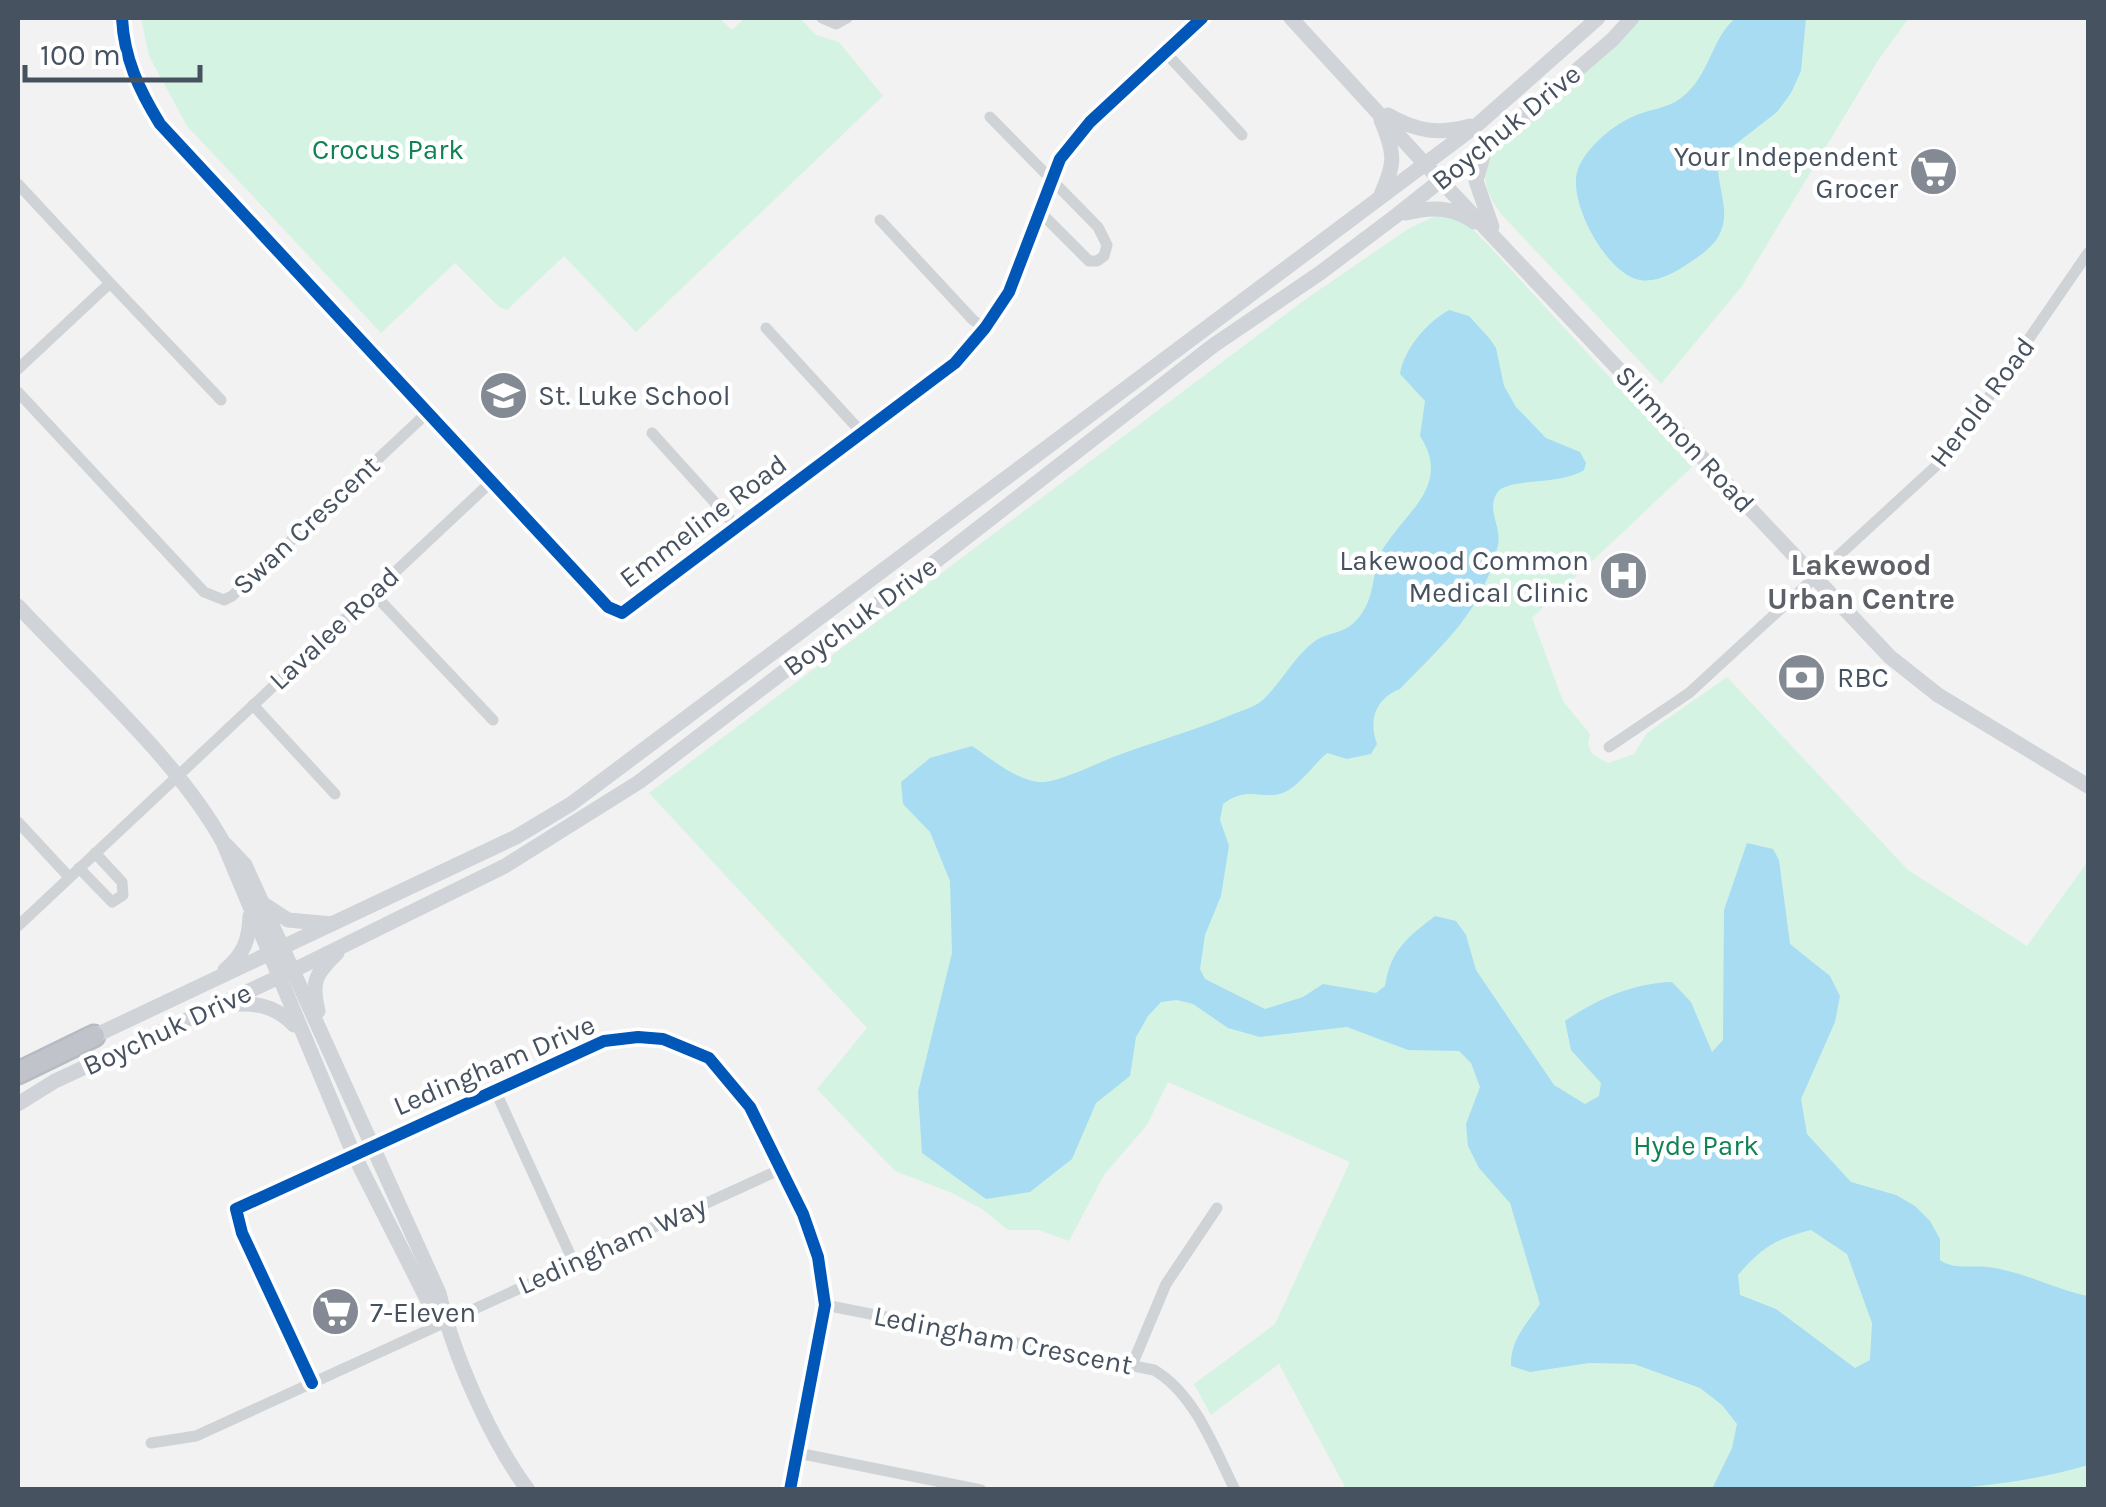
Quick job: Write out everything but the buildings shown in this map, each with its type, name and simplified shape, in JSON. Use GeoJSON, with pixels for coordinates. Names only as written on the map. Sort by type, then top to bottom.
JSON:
{"type":"FeatureCollection","features":[{"type":"Feature","properties":{"kind":"highway"},"geometry":{"type":"LineString","coordinates":[[18,1073],[94,1036]]}},
{"type":"Feature","properties":{"kind":"main road","name":"Slimmon Road"},"geometry":{"type":"LineString","coordinates":[[1291,18],[1815,578],[1915,678],[2000,735],[2088,786]]}},
{"type":"Feature","properties":{"kind":"main road","name":"Boychuk Drive"},"geometry":{"type":"LineString","coordinates":[[18,1081],[94,1036],[516,837],[584,794],[1426,164],[1598,18]]}},
{"type":"Feature","properties":{"kind":"main road","name":"Boychuk Drive"},"geometry":{"type":"LineString","coordinates":[[18,1104],[54,1081],[505,866],[639,782],[909,582],[1214,346],[1397,215],[1487,145],[1612,40],[1632,18]]}},
{"type":"Feature","properties":{"kind":"main road"},"geometry":{"type":"LineString","coordinates":[[1376,108],[1420,130],[1450,132],[1476,124]]}},
{"type":"Feature","properties":{"kind":"main road"},"geometry":{"type":"LineString","coordinates":[[1376,108],[1394,156],[1379,199]]}},
{"type":"Feature","properties":{"kind":"main road"},"geometry":{"type":"LineString","coordinates":[[1487,145],[1476,181],[1497,240]]}},
{"type":"Feature","properties":{"kind":"main road"},"geometry":{"type":"LineString","coordinates":[[1397,215],[1423,208],[1454,210],[1497,240]]}},
{"type":"Feature","properties":{"kind":"main road"},"geometry":{"type":"LineString","coordinates":[[18,606],[206,812],[276,952],[303,1033],[354,1155],[427,1299],[446,1322]]}},
{"type":"Feature","properties":{"kind":"main road"},"geometry":{"type":"LineString","coordinates":[[257,908],[288,920],[336,924]]}},
{"type":"Feature","properties":{"kind":"main road"},"geometry":{"type":"LineString","coordinates":[[198,988],[241,955],[257,908]]}},
{"type":"Feature","properties":{"kind":"main road"},"geometry":{"type":"LineString","coordinates":[[327,1049],[313,992],[315,979],[345,945]]}},
{"type":"Feature","properties":{"kind":"main road"},"geometry":{"type":"LineString","coordinates":[[285,974],[327,1049],[439,1293],[446,1322],[490,1426],[528,1490]]}},
{"type":"Feature","properties":{"kind":"main road"},"geometry":{"type":"LineString","coordinates":[[210,1006],[265,1006],[282,1012],[303,1033]]}},
{"type":"Feature","properties":{"kind":"street","name":"Emmeline Road"},"geometry":{"type":"LineString","coordinates":[[122,18],[124,46],[138,88],[160,124],[608,607],[622,613],[954,363],[985,328],[1019,271],[1060,159],[1090,122],[1202,18]]}},
{"type":"Feature","properties":{"kind":"street"},"geometry":{"type":"LineString","coordinates":[[822,18],[836,24],[846,18]]}},
{"type":"Feature","properties":{"kind":"street"},"geometry":{"type":"LineString","coordinates":[[1165,52],[1242,135]]}},
{"type":"Feature","properties":{"kind":"street"},"geometry":{"type":"LineString","coordinates":[[990,117],[1104,237],[1104,256],[1090,261],[1040,212]]}},
{"type":"Feature","properties":{"kind":"street"},"geometry":{"type":"LineString","coordinates":[[18,184],[220,400]]}},
{"type":"Feature","properties":{"kind":"street"},"geometry":{"type":"LineString","coordinates":[[880,220],[973,320],[985,328]]}},
{"type":"Feature","properties":{"kind":"street","name":"Herold Road"},"geometry":{"type":"LineString","coordinates":[[1610,747],[1689,694],[1936,466],[1962,436],[2088,253]]}},
{"type":"Feature","properties":{"kind":"street"},"geometry":{"type":"LineString","coordinates":[[18,368],[110,283]]}},
{"type":"Feature","properties":{"kind":"street"},"geometry":{"type":"LineString","coordinates":[[766,328],[862,432]]}},
{"type":"Feature","properties":{"kind":"street","name":"Swan Crescent"},"geometry":{"type":"LineString","coordinates":[[18,392],[204,592],[224,600],[428,412]]}},
{"type":"Feature","properties":{"kind":"street"},"geometry":{"type":"LineString","coordinates":[[652,433],[738,527]]}},
{"type":"Feature","properties":{"kind":"street","name":"Lavalee Road"},"geometry":{"type":"LineString","coordinates":[[18,926],[492,481]]}},
{"type":"Feature","properties":{"kind":"street"},"geometry":{"type":"LineString","coordinates":[[372,592],[492,720]]}},
{"type":"Feature","properties":{"kind":"street"},"geometry":{"type":"LineString","coordinates":[[252,705],[334,794]]}},
{"type":"Feature","properties":{"kind":"street"},"geometry":{"type":"LineString","coordinates":[[18,822],[112,902],[123,895],[122,882],[96,853]]}},
{"type":"Feature","properties":{"kind":"street","name":"Ledingham Drive"},"geometry":{"type":"LineString","coordinates":[[312,1383],[242,1233],[236,1210],[604,1041],[664,1039],[709,1058],[750,1107],[818,1257],[826,1305],[790,1490]]}},
{"type":"Feature","properties":{"kind":"street"},"geometry":{"type":"LineString","coordinates":[[495,1090],[574,1263]]}},
{"type":"Feature","properties":{"kind":"street","name":"Ledingham Way"},"geometry":{"type":"LineString","coordinates":[[152,1444],[196,1436],[779,1170]]}},
{"type":"Feature","properties":{"kind":"street"},"geometry":{"type":"LineString","coordinates":[[1132,1365],[1166,1284],[1218,1208]]}},
{"type":"Feature","properties":{"kind":"street","name":"Ledingham Crescent"},"geometry":{"type":"LineString","coordinates":[[826,1305],[1154,1370],[1176,1386],[1236,1490]]}},
{"type":"Feature","properties":{"kind":"street"},"geometry":{"type":"LineString","coordinates":[[798,1453],[981,1490]]}},
{"type":"Feature","properties":{"kind":"green space","name":"Crocus Park"},"geometry":{"type":"Polygon","coordinates":[[[141,18],[719,18],[732,30],[745,18],[800,18],[816,35],[839,42],[883,96],[636,332],[564,256],[507,310],[499,307],[455,263],[381,333],[187,126],[149,56],[141,18]]]}},
{"type":"Feature","properties":{"kind":"green space"},"geometry":{"type":"Polygon","coordinates":[[[1637,18],[1909,18],[1879,59],[1742,286],[1661,384],[1501,214],[1489,194],[1485,177],[1491,157],[1526,116],[1637,18]]]}},
{"type":"Feature","properties":{"kind":"green space","name":"Hyde Park"},"geometry":{"type":"Polygon","coordinates":[[[1441,213],[1469,225],[1692,467],[1532,618],[1563,701],[1590,734],[1592,754],[1608,763],[1634,754],[1647,733],[1727,677],[1908,870],[2027,946],[2088,861],[2088,1489],[1346,1489],[1279,1364],[1211,1415],[1194,1384],[1275,1324],[1350,1162],[1168,1082],[1147,1125],[1104,1175],[1069,1241],[1039,1230],[1008,1230],[982,1209],[952,1193],[895,1171],[817,1089],[867,1028],[649,793],[1306,299],[1408,229],[1441,213]]]}},
{"type":"Feature","properties":{"kind":"water"},"geometry":{"type":"Polygon","coordinates":[[[1736,18],[1806,18],[1801,71],[1777,112],[1719,157],[1724,222],[1716,241],[1666,276],[1640,280],[1627,275],[1592,234],[1578,199],[1578,169],[1600,138],[1616,126],[1676,102],[1691,89],[1721,36],[1736,18]]]}},
{"type":"Feature","properties":{"kind":"water"},"geometry":{"type":"Polygon","coordinates":[[[1449,310],[1469,316],[1496,348],[1504,386],[1516,407],[1546,438],[1580,452],[1586,463],[1584,470],[1562,478],[1511,485],[1497,493],[1493,506],[1498,545],[1483,589],[1447,640],[1380,704],[1373,727],[1377,744],[1371,754],[1347,759],[1327,753],[1285,792],[1241,795],[1223,804],[1220,820],[1229,846],[1221,896],[1205,935],[1200,969],[1205,979],[1265,1009],[1303,997],[1323,984],[1376,993],[1385,986],[1396,953],[1416,931],[1435,916],[1456,921],[1466,935],[1476,970],[1554,1085],[1585,1104],[1599,1096],[1601,1083],[1571,1050],[1565,1021],[1603,999],[1643,985],[1672,982],[1691,1002],[1712,1052],[1723,1040],[1724,910],[1747,843],[1773,849],[1779,860],[1790,944],[1830,976],[1840,996],[1835,1022],[1801,1099],[1807,1134],[1851,1182],[1896,1195],[1915,1206],[1940,1239],[1940,1260],[1945,1263],[2013,1272],[2088,1296],[2088,1465],[1996,1484],[1949,1489],[1712,1489],[1732,1448],[1737,1424],[1722,1405],[1700,1388],[1634,1364],[1589,1363],[1530,1372],[1511,1366],[1516,1340],[1540,1304],[1510,1203],[1479,1168],[1468,1146],[1466,1124],[1480,1087],[1471,1063],[1459,1051],[1408,1050],[1347,1027],[1260,1037],[1228,1028],[1193,1004],[1161,1002],[1136,1037],[1130,1076],[1096,1103],[1072,1159],[1030,1192],[986,1199],[922,1153],[918,1092],[952,953],[950,881],[930,832],[903,804],[901,782],[930,758],[972,746],[1026,779],[1045,782],[1063,778],[1256,705],[1307,648],[1355,622],[1369,599],[1384,547],[1415,508],[1429,482],[1431,468],[1420,436],[1425,401],[1400,374],[1411,346],[1449,310]],[[1811,1230],[1788,1237],[1762,1251],[1738,1275],[1740,1295],[1776,1309],[1855,1368],[1870,1360],[1872,1323],[1847,1254],[1811,1230]]]}},
{"type":"Feature","properties":{"kind":"cycle path"},"geometry":{"type":"LineString","coordinates":[[122,18],[134,73],[160,124],[608,607],[622,613],[955,363],[1009,292],[1060,159],[1090,122],[1202,18]]}},
{"type":"Feature","properties":{"kind":"cycle path"},"geometry":{"type":"LineString","coordinates":[[312,1383],[242,1233],[236,1209],[604,1041],[663,1039],[709,1058],[750,1107],[803,1214],[818,1257],[825,1305],[790,1490]]}},
{"type":"Feature","properties":{"kind":"place","name":"Your Independent Grocer"},"geometry":{"type":"Point","coordinates":[1933,172]}},
{"type":"Feature","properties":{"kind":"place","name":"St. Luke School"},"geometry":{"type":"Point","coordinates":[503,395]}},
{"type":"Feature","properties":{"kind":"place","name":"Lakewood Common Medical Clinic"},"geometry":{"type":"Point","coordinates":[1624,576]}},
{"type":"Feature","properties":{"kind":"place","name":"RBC"},"geometry":{"type":"Point","coordinates":[1802,677]}},
{"type":"Feature","properties":{"kind":"place","name":"7-Eleven"},"geometry":{"type":"Point","coordinates":[335,1312]}},
{"type":"Feature","properties":{"kind":"district","name":"Lakewood Urban Centre"},"geometry":{"type":"Point","coordinates":[1861,582]}}]}
